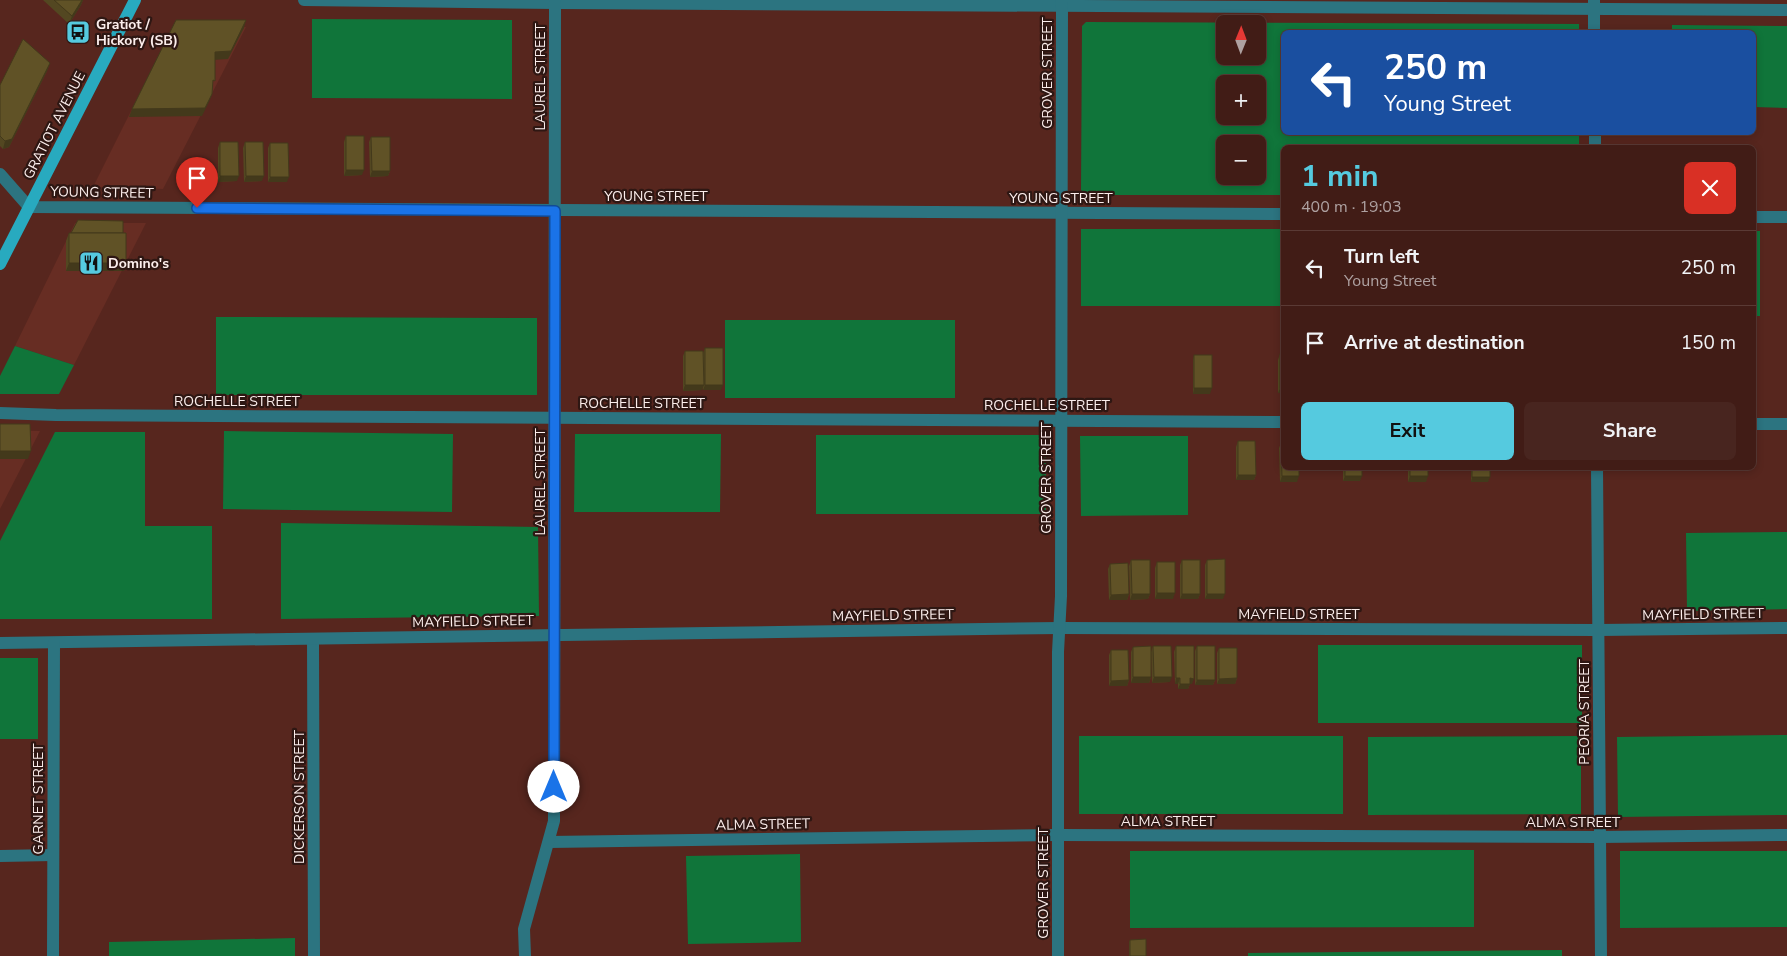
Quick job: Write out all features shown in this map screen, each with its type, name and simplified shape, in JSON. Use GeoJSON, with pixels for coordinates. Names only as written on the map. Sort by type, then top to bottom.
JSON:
{"type":"FeatureCollection","features":[{"type":"Feature","properties":{"kind":"main road","name":"GRATIOT AVENUE"},"geometry":{"type":"LineString","coordinates":[[0,264],[135,0]]}},
{"type":"Feature","properties":{"kind":"street"},"geometry":{"type":"LineString","coordinates":[[304,0],[555,4],[1594,4],[1787,10]]}},
{"type":"Feature","properties":{"kind":"street","name":"GROVER STREET"},"geometry":{"type":"LineString","coordinates":[[1058,956],[1062,3]]}},
{"type":"Feature","properties":{"kind":"street","name":"LAUREL STREET"},"geometry":{"type":"LineString","coordinates":[[525,956],[524,929],[554,821],[555,4]]}},
{"type":"Feature","properties":{"kind":"street"},"geometry":{"type":"LineString","coordinates":[[1594,4],[1594,30]]}},
{"type":"Feature","properties":{"kind":"street"},"geometry":{"type":"LineString","coordinates":[[0,174],[29,207]]}},
{"type":"Feature","properties":{"kind":"street","name":"YOUNG STREET"},"geometry":{"type":"LineString","coordinates":[[29,207],[1281,214]]}},
{"type":"Feature","properties":{"kind":"street"},"geometry":{"type":"LineString","coordinates":[[1756,217],[1787,217]]}},
{"type":"Feature","properties":{"kind":"street","name":"ROCHELLE STREET"},"geometry":{"type":"LineString","coordinates":[[0,413],[56,415],[1281,422]]}},
{"type":"Feature","properties":{"kind":"street"},"geometry":{"type":"LineString","coordinates":[[1756,424],[1787,424]]}},
{"type":"Feature","properties":{"kind":"street","name":"PEORIA STREET"},"geometry":{"type":"LineString","coordinates":[[1597,470],[1601,956]]}},
{"type":"Feature","properties":{"kind":"street","name":"MAYFIELD STREET"},"geometry":{"type":"LineString","coordinates":[[0,643],[1059,628],[1599,630],[1787,628]]}},
{"type":"Feature","properties":{"kind":"street","name":"DICKERSON STREET"},"geometry":{"type":"LineString","coordinates":[[313,639],[314,956]]}},
{"type":"Feature","properties":{"kind":"street","name":"GARNET STREET"},"geometry":{"type":"LineString","coordinates":[[53,956],[54,643]]}},
{"type":"Feature","properties":{"kind":"street","name":"ALMA STREET"},"geometry":{"type":"LineString","coordinates":[[549,842],[1058,835],[1600,837],[1787,835]]}},
{"type":"Feature","properties":{"kind":"street"},"geometry":{"type":"LineString","coordinates":[[0,856],[53,855]]}},
{"type":"Feature","properties":{"kind":"shaded area"},"geometry":{"type":"Polygon","coordinates":[[[174,25],[246,27],[163,189],[93,187],[174,25]]]}},
{"type":"Feature","properties":{"kind":"shaded area"},"geometry":{"type":"Polygon","coordinates":[[[75,223],[146,223],[74,365],[15,346],[75,223]]]}},
{"type":"Feature","properties":{"kind":"shaded area"},"geometry":{"type":"Polygon","coordinates":[[[0,430],[40,431],[0,509],[0,430]]]}},
{"type":"Feature","properties":{"kind":"green space"},"geometry":{"type":"Polygon","coordinates":[[[312,19],[512,20],[512,99],[312,98],[312,19]]]}},
{"type":"Feature","properties":{"kind":"green space"},"geometry":{"type":"Polygon","coordinates":[[[1086,22],[1216,23],[1216,65],[1266,65],[1266,23],[1579,24],[1579,30],[1281,30],[1281,135],[1579,135],[1579,145],[1281,145],[1281,195],[1085,195],[1081,190],[1082,26],[1086,22]]]}},
{"type":"Feature","properties":{"kind":"green space"},"geometry":{"type":"Polygon","coordinates":[[[1672,25],[1787,26],[1787,108],[1756,107],[1756,30],[1672,30],[1672,25]]]}},
{"type":"Feature","properties":{"kind":"green space"},"geometry":{"type":"Polygon","coordinates":[[[1081,229],[1281,229],[1281,306],[1081,306],[1081,229]]]}},
{"type":"Feature","properties":{"kind":"green space"},"geometry":{"type":"Polygon","coordinates":[[[1756,231],[1760,231],[1760,316],[1756,316],[1756,231]]]}},
{"type":"Feature","properties":{"kind":"green space"},"geometry":{"type":"Polygon","coordinates":[[[216,317],[537,318],[537,395],[216,395],[216,317]]]}},
{"type":"Feature","properties":{"kind":"green space"},"geometry":{"type":"Polygon","coordinates":[[[725,320],[955,320],[955,398],[725,398],[725,320]]]}},
{"type":"Feature","properties":{"kind":"green space"},"geometry":{"type":"Polygon","coordinates":[[[15,346],[74,365],[59,394],[0,394],[0,376],[15,346]]]}},
{"type":"Feature","properties":{"kind":"green space"},"geometry":{"type":"Polygon","coordinates":[[[224,431],[453,434],[452,512],[223,509],[224,431]]]}},
{"type":"Feature","properties":{"kind":"green space"},"geometry":{"type":"Polygon","coordinates":[[[55,432],[145,432],[145,526],[212,526],[212,619],[0,619],[0,541],[55,432]]]}},
{"type":"Feature","properties":{"kind":"green space"},"geometry":{"type":"Polygon","coordinates":[[[575,434],[721,434],[720,512],[574,512],[575,434]]]}},
{"type":"Feature","properties":{"kind":"green space"},"geometry":{"type":"Polygon","coordinates":[[[816,435],[1046,435],[1046,514],[816,514],[816,435]]]}},
{"type":"Feature","properties":{"kind":"green space"},"geometry":{"type":"Polygon","coordinates":[[[1080,436],[1188,436],[1188,515],[1081,516],[1080,436]]]}},
{"type":"Feature","properties":{"kind":"green space"},"geometry":{"type":"Polygon","coordinates":[[[281,523],[538,527],[539,616],[281,619],[281,523]]]}},
{"type":"Feature","properties":{"kind":"green space"},"geometry":{"type":"Polygon","coordinates":[[[1787,532],[1787,609],[1687,611],[1686,533],[1787,532]]]}},
{"type":"Feature","properties":{"kind":"green space"},"geometry":{"type":"Polygon","coordinates":[[[1318,645],[1582,645],[1582,723],[1318,723],[1318,645]]]}},
{"type":"Feature","properties":{"kind":"green space"},"geometry":{"type":"Polygon","coordinates":[[[0,658],[38,658],[38,739],[0,739],[0,658]]]}},
{"type":"Feature","properties":{"kind":"green space"},"geometry":{"type":"Polygon","coordinates":[[[1787,735],[1787,815],[1618,817],[1617,737],[1787,735]]]}},
{"type":"Feature","properties":{"kind":"green space"},"geometry":{"type":"Polygon","coordinates":[[[1079,736],[1343,736],[1343,814],[1079,814],[1079,736]]]}},
{"type":"Feature","properties":{"kind":"green space"},"geometry":{"type":"Polygon","coordinates":[[[1581,736],[1581,814],[1368,815],[1368,737],[1581,736]]]}},
{"type":"Feature","properties":{"kind":"green space"},"geometry":{"type":"Polygon","coordinates":[[[1474,850],[1474,927],[1130,928],[1130,851],[1474,850]]]}},
{"type":"Feature","properties":{"kind":"green space"},"geometry":{"type":"Polygon","coordinates":[[[1620,851],[1787,851],[1787,927],[1620,928],[1620,851]]]}},
{"type":"Feature","properties":{"kind":"green space"},"geometry":{"type":"Polygon","coordinates":[[[800,854],[801,942],[688,944],[686,856],[800,854]]]}},
{"type":"Feature","properties":{"kind":"green space"},"geometry":{"type":"Polygon","coordinates":[[[295,938],[295,956],[109,956],[109,942],[295,938]]]}},
{"type":"Feature","properties":{"kind":"green space"},"geometry":{"type":"Polygon","coordinates":[[[1562,950],[1562,956],[1248,956],[1248,953],[1562,950]]]}},
{"type":"Feature","properties":{"kind":"building"},"geometry":{"type":"Polygon","coordinates":[[[54,0],[82,0],[72,16],[54,0]]]}},
{"type":"Feature","properties":{"kind":"building"},"geometry":{"type":"Polygon","coordinates":[[[176,20],[246,20],[231,51],[215,52],[215,81],[213,80],[212,94],[205,108],[132,109],[176,20]]]}},
{"type":"Feature","properties":{"kind":"building"},"geometry":{"type":"Polygon","coordinates":[[[23,39],[50,63],[12,139],[5,141],[0,136],[0,85],[23,39]]]}},
{"type":"Feature","properties":{"kind":"building"},"geometry":{"type":"Polygon","coordinates":[[[346,136],[364,136],[364,170],[346,170],[346,136]]]}},
{"type":"Feature","properties":{"kind":"building"},"geometry":{"type":"Polygon","coordinates":[[[371,137],[390,137],[390,171],[372,171],[371,137]]]}},
{"type":"Feature","properties":{"kind":"building"},"geometry":{"type":"Polygon","coordinates":[[[220,142],[238,142],[239,176],[220,176],[220,142]]]}},
{"type":"Feature","properties":{"kind":"building"},"geometry":{"type":"Polygon","coordinates":[[[245,142],[263,142],[264,176],[246,176],[245,142]]]}},
{"type":"Feature","properties":{"kind":"building"},"geometry":{"type":"Polygon","coordinates":[[[270,143],[288,143],[289,177],[270,177],[270,143]]]}},
{"type":"Feature","properties":{"kind":"building"},"geometry":{"type":"Polygon","coordinates":[[[78,220],[123,221],[123,233],[71,233],[78,220]]]}},
{"type":"Feature","properties":{"kind":"building"},"geometry":{"type":"Polygon","coordinates":[[[69,233],[126,233],[126,263],[102,263],[102,267],[93,267],[93,263],[69,263],[69,233]]]}},
{"type":"Feature","properties":{"kind":"building"},"geometry":{"type":"Polygon","coordinates":[[[705,348],[723,348],[723,385],[705,385],[705,348]]]}},
{"type":"Feature","properties":{"kind":"building"},"geometry":{"type":"Polygon","coordinates":[[[685,351],[703,351],[704,385],[685,385],[685,351]]]}},
{"type":"Feature","properties":{"kind":"building"},"geometry":{"type":"Polygon","coordinates":[[[1280,354],[1281,354],[1281,388],[1280,354]]]}},
{"type":"Feature","properties":{"kind":"building"},"geometry":{"type":"Polygon","coordinates":[[[1194,355],[1212,355],[1212,388],[1194,388],[1194,355]]]}},
{"type":"Feature","properties":{"kind":"building"},"geometry":{"type":"Polygon","coordinates":[[[0,424],[30,424],[31,451],[0,451],[0,424]]]}},
{"type":"Feature","properties":{"kind":"building"},"geometry":{"type":"Polygon","coordinates":[[[1238,441],[1255,441],[1256,475],[1238,475],[1238,441]]]}},
{"type":"Feature","properties":{"kind":"building"},"geometry":{"type":"Polygon","coordinates":[[[1282,470],[1299,470],[1299,476],[1282,476],[1282,470]]]}},
{"type":"Feature","properties":{"kind":"building"},"geometry":{"type":"Polygon","coordinates":[[[1345,470],[1362,470],[1362,476],[1345,476],[1345,470]]]}},
{"type":"Feature","properties":{"kind":"building"},"geometry":{"type":"Polygon","coordinates":[[[1410,470],[1428,470],[1428,476],[1410,476],[1410,470]]]}},
{"type":"Feature","properties":{"kind":"building"},"geometry":{"type":"Polygon","coordinates":[[[1472,470],[1490,470],[1490,477],[1472,477],[1472,470]]]}},
{"type":"Feature","properties":{"kind":"building"},"geometry":{"type":"Polygon","coordinates":[[[1225,559],[1225,594],[1207,594],[1207,560],[1225,559]]]}},
{"type":"Feature","properties":{"kind":"building"},"geometry":{"type":"Polygon","coordinates":[[[1131,560],[1150,560],[1150,594],[1132,594],[1131,560]]]}},
{"type":"Feature","properties":{"kind":"building"},"geometry":{"type":"Polygon","coordinates":[[[1182,560],[1200,560],[1200,594],[1182,594],[1182,560]]]}},
{"type":"Feature","properties":{"kind":"building"},"geometry":{"type":"Polygon","coordinates":[[[1157,562],[1175,562],[1175,593],[1157,593],[1157,562]]]}},
{"type":"Feature","properties":{"kind":"building"},"geometry":{"type":"Polygon","coordinates":[[[1128,563],[1129,594],[1111,595],[1110,564],[1128,563]]]}},
{"type":"Feature","properties":{"kind":"building"},"geometry":{"type":"Polygon","coordinates":[[[1151,646],[1151,677],[1133,677],[1133,647],[1151,646]]]}},
{"type":"Feature","properties":{"kind":"building"},"geometry":{"type":"Polygon","coordinates":[[[1153,646],[1171,646],[1172,677],[1154,677],[1153,646]]]}},
{"type":"Feature","properties":{"kind":"building"},"geometry":{"type":"Polygon","coordinates":[[[1176,646],[1194,646],[1194,679],[1190,678],[1190,684],[1180,684],[1180,678],[1176,678],[1176,646]]]}},
{"type":"Feature","properties":{"kind":"building"},"geometry":{"type":"Polygon","coordinates":[[[1197,646],[1215,646],[1215,680],[1197,680],[1197,646]]]}},
{"type":"Feature","properties":{"kind":"building"},"geometry":{"type":"Polygon","coordinates":[[[1219,648],[1237,648],[1237,678],[1219,679],[1219,648]]]}},
{"type":"Feature","properties":{"kind":"building"},"geometry":{"type":"Polygon","coordinates":[[[1111,650],[1128,650],[1129,680],[1111,681],[1111,650]]]}},
{"type":"Feature","properties":{"kind":"building"},"geometry":{"type":"Polygon","coordinates":[[[1146,939],[1146,956],[1130,956],[1130,940],[1146,939]]]}},
{"type":"Feature","properties":{"kind":"place","name":"Gratiot / Hickory (SB)"},"geometry":{"type":"Point","coordinates":[78,32]}},
{"type":"Feature","properties":{"kind":"place","name":"Domino's"},"geometry":{"type":"Point","coordinates":[91,263]}},
{"type":"Feature","properties":{"kind":"route"},"geometry":{"type":"LineString","coordinates":[[197,208],[555,211],[554,787]]}}]}
